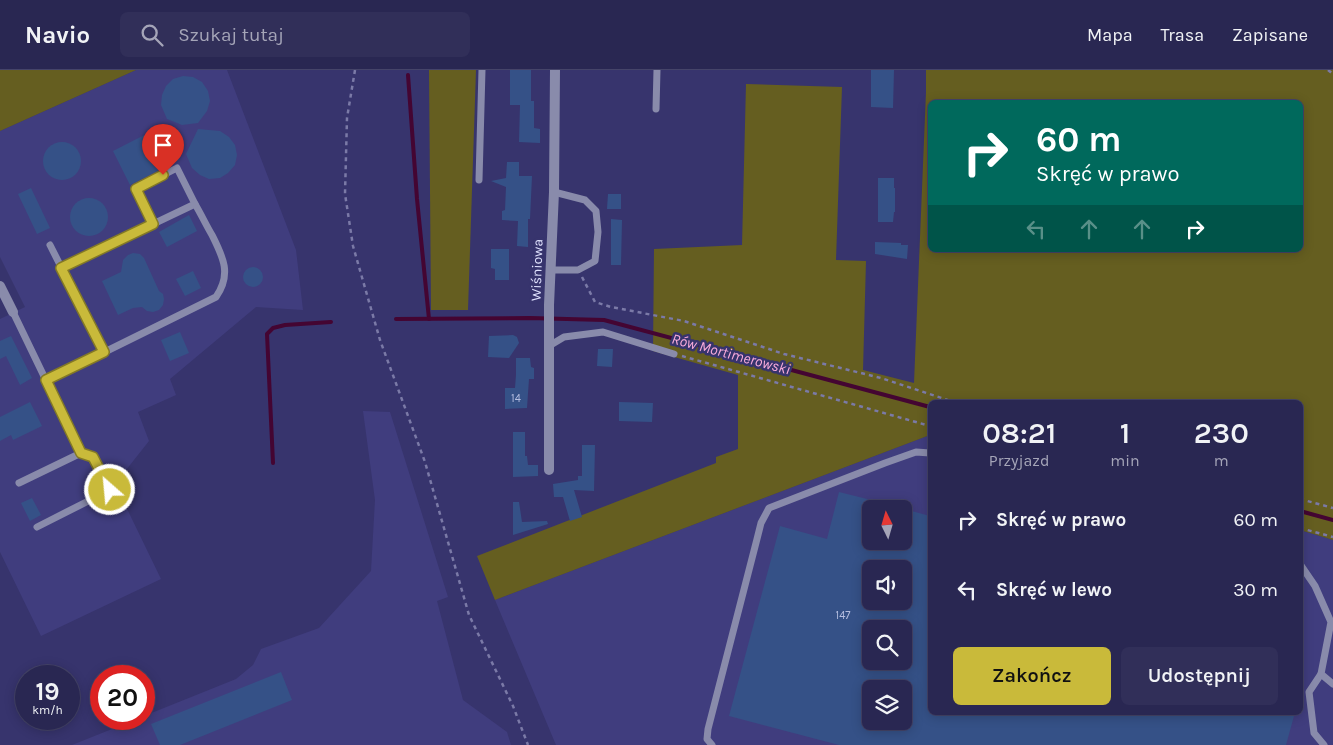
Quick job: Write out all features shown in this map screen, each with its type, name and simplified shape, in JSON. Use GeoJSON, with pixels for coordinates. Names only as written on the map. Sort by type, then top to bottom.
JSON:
{"type":"FeatureCollection","features":[{"type":"Feature","properties":{"kind":"street","name":"Wiśniowa"},"geometry":{"type":"LineString","coordinates":[[549,470],[549,305],[554,192],[555,70]]}},
{"type":"Feature","properties":{"kind":"street"},"geometry":{"type":"LineString","coordinates":[[0,286],[13,312]]}},
{"type":"Feature","properties":{"kind":"lane"},"geometry":{"type":"LineString","coordinates":[[479,180],[482,70]]}},
{"type":"Feature","properties":{"kind":"lane"},"geometry":{"type":"LineString","coordinates":[[656,110],[657,70]]}},
{"type":"Feature","properties":{"kind":"lane"},"geometry":{"type":"LineString","coordinates":[[46,380],[216,297],[221,289],[225,269],[223,258],[177,168],[136,189],[153,224]]}},
{"type":"Feature","properties":{"kind":"lane"},"geometry":{"type":"LineString","coordinates":[[550,270],[578,270],[595,261],[598,232],[596,211],[585,200],[554,192]]}},
{"type":"Feature","properties":{"kind":"lane"},"geometry":{"type":"LineString","coordinates":[[61,268],[195,204]]}},
{"type":"Feature","properties":{"kind":"lane"},"geometry":{"type":"LineString","coordinates":[[50,245],[104,352]]}},
{"type":"Feature","properties":{"kind":"lane"},"geometry":{"type":"LineString","coordinates":[[13,312],[81,453]]}},
{"type":"Feature","properties":{"kind":"lane"},"geometry":{"type":"LineString","coordinates":[[549,346],[564,338],[603,332],[674,354]]}},
{"type":"Feature","properties":{"kind":"lane"},"geometry":{"type":"LineString","coordinates":[[712,745],[707,739],[708,729],[756,539],[761,523],[769,508],[916,452],[928,453]]}},
{"type":"Feature","properties":{"kind":"lane"},"geometry":{"type":"LineString","coordinates":[[19,484],[81,453],[93,457],[110,490],[36,527]]}},
{"type":"Feature","properties":{"kind":"lane"},"geometry":{"type":"LineString","coordinates":[[1303,568],[1315,586],[1331,622],[1321,674],[1309,692],[1314,734],[1324,745]]}},
{"type":"Feature","properties":{"kind":"lane"},"geometry":{"type":"LineString","coordinates":[[1321,674],[1333,684]]}},
{"type":"Feature","properties":{"kind":"path"},"geometry":{"type":"LineString","coordinates":[[355,70],[347,118],[346,194],[353,246],[380,340],[424,462],[469,615],[513,706],[528,745]]}},
{"type":"Feature","properties":{"kind":"path"},"geometry":{"type":"LineString","coordinates":[[1328,70],[1333,74]]}},
{"type":"Feature","properties":{"kind":"path"},"geometry":{"type":"LineString","coordinates":[[578,270],[595,302],[611,307],[684,321],[784,354],[881,378],[948,400]]}},
{"type":"Feature","properties":{"kind":"path"},"geometry":{"type":"LineString","coordinates":[[674,354],[928,425]]}},
{"type":"Feature","properties":{"kind":"path"},"geometry":{"type":"LineString","coordinates":[[1303,500],[1333,508]]}},
{"type":"Feature","properties":{"kind":"path"},"geometry":{"type":"LineString","coordinates":[[1303,529],[1333,537]]}},
{"type":"Feature","properties":{"kind":"shaded area"},"geometry":{"type":"Polygon","coordinates":[[[0,70],[136,70],[0,131],[0,70]]]}},
{"type":"Feature","properties":{"kind":"shaded area"},"geometry":{"type":"Polygon","coordinates":[[[136,70],[227,70],[296,250],[303,310],[256,307],[170,379],[176,395],[138,412],[149,441],[115,484],[161,579],[41,636],[0,552],[0,319],[25,307],[0,257],[0,131],[136,70]]]}},
{"type":"Feature","properties":{"kind":"shaded area"},"geometry":{"type":"Polygon","coordinates":[[[429,70],[476,70],[468,310],[431,310],[429,70]]]}},
{"type":"Feature","properties":{"kind":"shaded area"},"geometry":{"type":"Polygon","coordinates":[[[926,70],[1333,70],[1333,540],[1303,531],[1303,400],[928,400],[928,436],[495,600],[477,556],[716,463],[716,457],[738,449],[738,375],[653,351],[654,249],[742,245],[746,84],[842,87],[836,260],[866,261],[863,370],[914,383],[926,70]]]}},
{"type":"Feature","properties":{"kind":"shaded area"},"geometry":{"type":"Polygon","coordinates":[[[363,411],[390,412],[448,597],[437,601],[463,700],[507,732],[511,745],[72,745],[110,730],[155,730],[155,712],[236,679],[253,665],[261,649],[319,628],[371,571],[375,500],[363,411]]]}},
{"type":"Feature","properties":{"kind":"shaded area"},"geometry":{"type":"Polygon","coordinates":[[[928,436],[928,715],[1303,715],[1303,531],[1333,540],[1333,745],[556,745],[495,600],[928,436]]]}},
{"type":"Feature","properties":{"kind":"building"},"geometry":{"type":"Polygon","coordinates":[[[510,70],[531,70],[531,101],[534,101],[534,128],[540,129],[540,143],[519,142],[520,105],[510,105],[510,70]]]}},
{"type":"Feature","properties":{"kind":"building"},"geometry":{"type":"Polygon","coordinates":[[[871,70],[894,70],[893,108],[871,107],[871,70]]]}},
{"type":"Feature","properties":{"kind":"building"},"geometry":{"type":"Polygon","coordinates":[[[183,76],[193,77],[202,82],[208,91],[210,101],[207,111],[198,123],[182,125],[167,119],[161,105],[162,95],[166,86],[173,79],[183,76]]]}},
{"type":"Feature","properties":{"kind":"building"},"geometry":{"type":"Polygon","coordinates":[[[162,126],[179,160],[130,185],[113,151],[162,126]]]}},
{"type":"Feature","properties":{"kind":"building"},"geometry":{"type":"Polygon","coordinates":[[[198,129],[220,131],[229,137],[235,145],[237,155],[235,165],[220,178],[209,179],[200,175],[192,168],[186,154],[198,129]]]}},
{"type":"Feature","properties":{"kind":"building"},"geometry":{"type":"Polygon","coordinates":[[[62,142],[75,148],[81,161],[75,174],[62,180],[49,174],[43,161],[49,148],[62,142]]]}},
{"type":"Feature","properties":{"kind":"building"},"geometry":{"type":"Polygon","coordinates":[[[507,162],[519,162],[519,176],[532,176],[530,219],[528,219],[528,247],[517,246],[518,221],[502,220],[502,211],[505,210],[506,187],[491,181],[506,178],[507,162]]]}},
{"type":"Feature","properties":{"kind":"building"},"geometry":{"type":"Polygon","coordinates":[[[878,178],[894,178],[895,212],[893,222],[878,222],[878,178]]]}},
{"type":"Feature","properties":{"kind":"building"},"geometry":{"type":"Polygon","coordinates":[[[31,188],[50,228],[37,234],[18,194],[31,188]]]}},
{"type":"Feature","properties":{"kind":"building"},"geometry":{"type":"Polygon","coordinates":[[[608,194],[621,194],[621,209],[607,209],[608,194]]]}},
{"type":"Feature","properties":{"kind":"building"},"geometry":{"type":"Polygon","coordinates":[[[89,198],[102,204],[108,217],[102,230],[89,236],[76,230],[70,217],[76,204],[89,198]]]}},
{"type":"Feature","properties":{"kind":"building"},"geometry":{"type":"Polygon","coordinates":[[[189,215],[197,231],[167,247],[159,232],[189,215]]]}},
{"type":"Feature","properties":{"kind":"building"},"geometry":{"type":"Polygon","coordinates":[[[611,219],[622,220],[621,265],[611,265],[611,219]]]}},
{"type":"Feature","properties":{"kind":"building"},"geometry":{"type":"Polygon","coordinates":[[[875,242],[908,245],[907,259],[875,254],[875,242]]]}},
{"type":"Feature","properties":{"kind":"building"},"geometry":{"type":"Polygon","coordinates":[[[491,249],[509,249],[509,280],[495,280],[495,269],[491,268],[491,249]]]}},
{"type":"Feature","properties":{"kind":"building"},"geometry":{"type":"Polygon","coordinates":[[[133,253],[140,254],[144,258],[159,291],[163,294],[163,305],[159,310],[153,312],[147,311],[142,307],[133,308],[118,315],[102,281],[121,272],[123,260],[133,253]]]}},
{"type":"Feature","properties":{"kind":"building"},"geometry":{"type":"Polygon","coordinates":[[[249,267],[257,267],[263,273],[263,281],[257,287],[249,287],[243,281],[243,273],[249,267]]]}},
{"type":"Feature","properties":{"kind":"building"},"geometry":{"type":"Polygon","coordinates":[[[193,271],[201,288],[185,296],[176,279],[193,271]]]}},
{"type":"Feature","properties":{"kind":"building"},"geometry":{"type":"Polygon","coordinates":[[[180,332],[189,353],[170,361],[161,340],[180,332]]]}},
{"type":"Feature","properties":{"kind":"building"},"geometry":{"type":"Polygon","coordinates":[[[513,335],[517,337],[519,343],[509,358],[488,357],[489,336],[513,335]]]}},
{"type":"Feature","properties":{"kind":"building"},"geometry":{"type":"Polygon","coordinates":[[[11,336],[32,378],[20,385],[6,356],[0,359],[0,341],[11,336]]]}},
{"type":"Feature","properties":{"kind":"building"},"geometry":{"type":"Polygon","coordinates":[[[598,349],[613,349],[612,367],[597,366],[598,349]]]}},
{"type":"Feature","properties":{"kind":"building"},"geometry":{"type":"Polygon","coordinates":[[[516,358],[530,358],[531,367],[534,368],[534,379],[529,379],[527,408],[505,409],[505,388],[515,388],[516,358]]]}},
{"type":"Feature","properties":{"kind":"building"},"geometry":{"type":"Polygon","coordinates":[[[30,402],[42,426],[13,440],[11,435],[0,441],[0,417],[30,402]]]}},
{"type":"Feature","properties":{"kind":"building"},"geometry":{"type":"Polygon","coordinates":[[[619,402],[653,403],[652,422],[619,421],[619,402]]]}},
{"type":"Feature","properties":{"kind":"building"},"geometry":{"type":"Polygon","coordinates":[[[513,432],[525,432],[525,456],[527,456],[528,465],[538,465],[538,476],[513,477],[513,432]]]}},
{"type":"Feature","properties":{"kind":"building"},"geometry":{"type":"Polygon","coordinates":[[[582,445],[595,445],[594,491],[574,490],[582,517],[570,521],[563,497],[554,497],[553,484],[578,480],[578,476],[582,476],[582,445]]]}},
{"type":"Feature","properties":{"kind":"building"},"geometry":{"type":"Polygon","coordinates":[[[839,492],[871,500],[862,500],[862,550],[912,550],[912,511],[928,515],[928,715],[1294,716],[1286,745],[839,745],[729,716],[780,526],[827,539],[839,492]]]}},
{"type":"Feature","properties":{"kind":"building"},"geometry":{"type":"Polygon","coordinates":[[[32,498],[41,515],[30,521],[21,503],[32,498]]]}},
{"type":"Feature","properties":{"kind":"building"},"geometry":{"type":"Polygon","coordinates":[[[513,502],[519,502],[522,522],[547,521],[548,524],[513,535],[513,502]]]}},
{"type":"Feature","properties":{"kind":"building"},"geometry":{"type":"Polygon","coordinates":[[[281,672],[292,700],[180,745],[160,745],[154,730],[155,722],[281,672]]]}},
{"type":"Feature","properties":{"kind":"waterway","name":"Rów Mortimerowski"},"geometry":{"type":"LineString","coordinates":[[408,75],[417,199],[429,319]]}},
{"type":"Feature","properties":{"kind":"waterway","name":"Rów Mortimerowski"},"geometry":{"type":"LineString","coordinates":[[396,319],[530,318],[604,320],[928,406]]}},
{"type":"Feature","properties":{"kind":"waterway"},"geometry":{"type":"LineString","coordinates":[[273,463],[267,334],[273,328],[285,325],[331,322]]}},
{"type":"Feature","properties":{"kind":"waterway","name":"Rów Mortimerowski"},"geometry":{"type":"LineString","coordinates":[[1303,512],[1333,520]]}},
{"type":"Feature","properties":{"kind":"route"},"geometry":{"type":"LineString","coordinates":[[110,490],[93,457],[81,453],[46,380],[104,352],[61,268],[153,224],[136,189],[163,175]]}}]}
